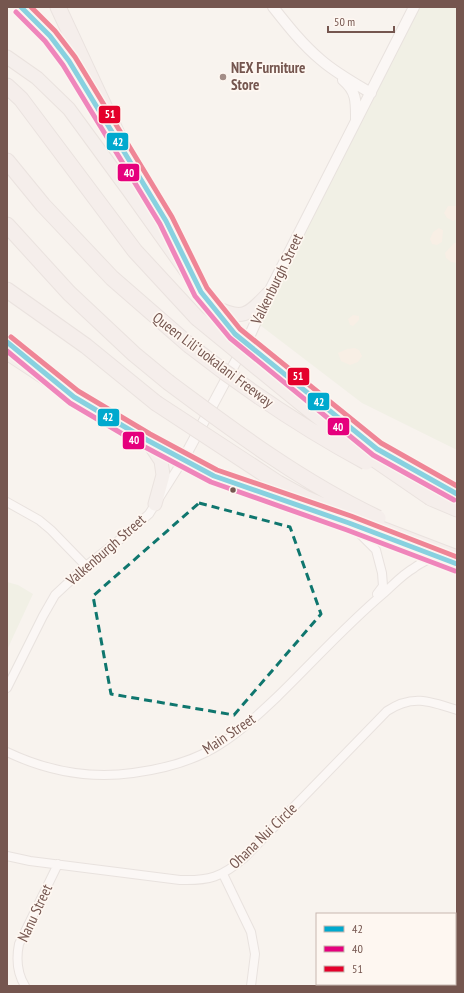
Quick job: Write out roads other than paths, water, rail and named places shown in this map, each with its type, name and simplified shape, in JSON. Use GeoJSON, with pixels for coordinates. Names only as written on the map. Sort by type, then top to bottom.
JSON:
{"type":"FeatureCollection","features":[{"type":"Feature","properties":{"kind":"highway"},"geometry":{"type":"LineString","coordinates":[[58,7],[132,166]]}},
{"type":"Feature","properties":{"kind":"highway"},"geometry":{"type":"LineString","coordinates":[[7,86],[21,99],[135,251],[197,318],[355,445],[432,498]]}},
{"type":"Feature","properties":{"kind":"highway"},"geometry":{"type":"LineString","coordinates":[[7,153],[43,205]]}},
{"type":"Feature","properties":{"kind":"highway","name":"Queen Liliʻuokalani Freeway"},"geometry":{"type":"LineString","coordinates":[[7,161],[43,205],[112,278],[189,345],[225,373],[278,410],[344,451],[432,498],[457,509]]}},
{"type":"Feature","properties":{"kind":"highway"},"geometry":{"type":"LineString","coordinates":[[7,225],[69,293]]}},
{"type":"Feature","properties":{"kind":"highway"},"geometry":{"type":"LineString","coordinates":[[7,236],[134,354],[168,382],[236,432],[288,468],[355,507],[457,557]]}},
{"type":"Feature","properties":{"kind":"highway"},"geometry":{"type":"LineString","coordinates":[[7,290],[86,346],[156,403],[278,484],[336,512],[457,557]]}},
{"type":"Feature","properties":{"kind":"main road"},"geometry":{"type":"LineString","coordinates":[[21,7],[50,36],[69,61],[166,221],[201,292]]}},
{"type":"Feature","properties":{"kind":"main road"},"geometry":{"type":"LineString","coordinates":[[7,57],[38,78],[69,109],[201,292],[235,334],[377,449],[457,494]]}},
{"type":"Feature","properties":{"kind":"main road"},"geometry":{"type":"LineString","coordinates":[[213,306],[225,312],[246,314],[252,311],[268,294]]}},
{"type":"Feature","properties":{"kind":"main road"},"geometry":{"type":"LineString","coordinates":[[7,342],[74,397]]}},
{"type":"Feature","properties":{"kind":"main road"},"geometry":{"type":"LineString","coordinates":[[7,353],[74,397],[146,440],[214,476],[457,564]]}},
{"type":"Feature","properties":{"kind":"main road"},"geometry":{"type":"LineString","coordinates":[[146,440],[161,461],[163,475],[156,504]]}},
{"type":"Feature","properties":{"kind":"street"},"geometry":{"type":"LineString","coordinates":[[273,7],[305,45],[321,60],[339,74],[371,93]]}},
{"type":"Feature","properties":{"kind":"street","name":"Valkenburgh Street"},"geometry":{"type":"LineString","coordinates":[[7,688],[42,616],[55,595],[86,566],[149,514],[184,460],[246,343],[268,294],[414,7]]}},
{"type":"Feature","properties":{"kind":"street"},"geometry":{"type":"LineString","coordinates":[[339,74],[341,79],[349,85],[354,92],[356,102],[356,121]]}},
{"type":"Feature","properties":{"kind":"street"},"geometry":{"type":"LineString","coordinates":[[7,502],[39,520],[51,530],[86,566]]}},
{"type":"Feature","properties":{"kind":"street","name":"Main Street"},"geometry":{"type":"LineString","coordinates":[[349,524],[376,550],[382,573],[382,586],[366,607]]}},
{"type":"Feature","properties":{"kind":"street","name":"Main Street"},"geometry":{"type":"LineString","coordinates":[[7,752],[52,769],[86,775],[114,776],[154,771],[187,761],[218,746],[246,726],[366,607],[412,568],[435,556]]}},
{"type":"Feature","properties":{"kind":"street","name":"Ohana Nui Circle"},"geometry":{"type":"LineString","coordinates":[[7,856],[30,861],[180,880],[195,880],[223,874],[244,858],[386,711],[399,703],[421,700],[457,710]]}},
{"type":"Feature","properties":{"kind":"street","name":"Nanu Street"},"geometry":{"type":"LineString","coordinates":[[25,986],[18,967],[19,944],[58,864]]}},
{"type":"Feature","properties":{"kind":"street"},"geometry":{"type":"LineString","coordinates":[[223,874],[251,932],[254,954],[251,986]]}},
{"type":"Feature","properties":{"kind":"place","name":"NEX Furniture Store"},"geometry":{"type":"Point","coordinates":[223,77]}}]}
